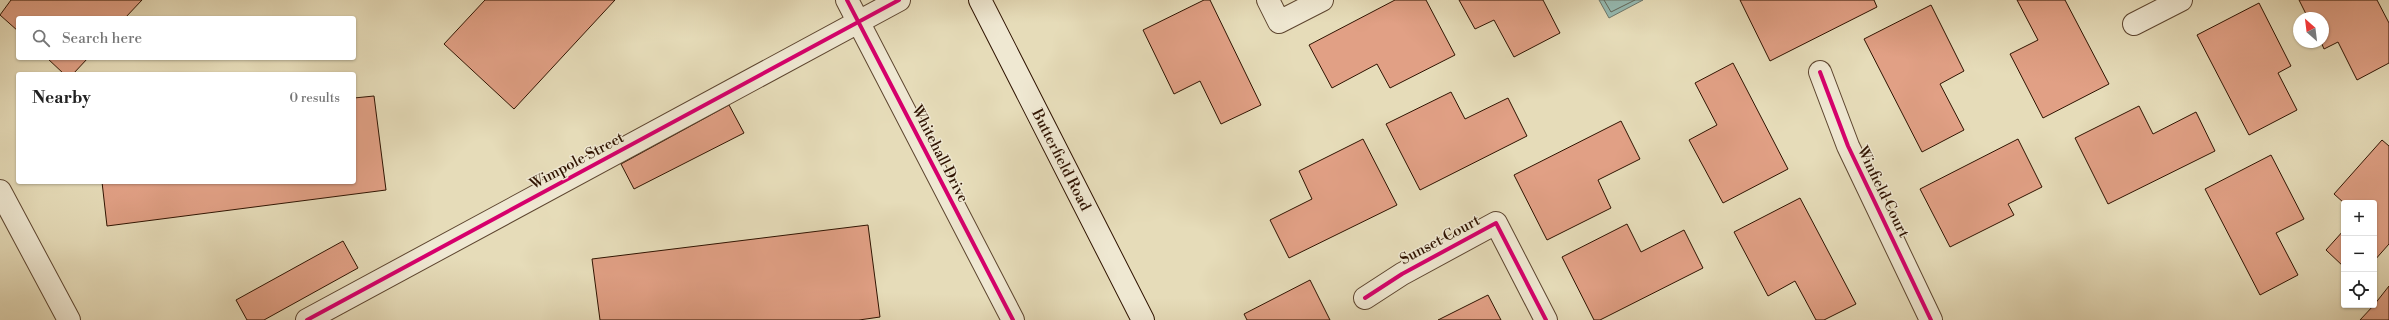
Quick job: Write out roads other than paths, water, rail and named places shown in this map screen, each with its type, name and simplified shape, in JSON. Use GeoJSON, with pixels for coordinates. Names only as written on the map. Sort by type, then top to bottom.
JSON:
{"type":"FeatureCollection","features":[{"type":"Feature","properties":{"kind":"street","name":"Whitehall Drive"},"geometry":{"type":"LineString","coordinates":[[847,0],[1013,320]]}},
{"type":"Feature","properties":{"kind":"street","name":"Wimpole Street"},"geometry":{"type":"LineString","coordinates":[[307,320],[859,23],[899,0]]}},
{"type":"Feature","properties":{"kind":"street","name":"Butterfield Road"},"geometry":{"type":"LineString","coordinates":[[980,0],[1143,320]]}},
{"type":"Feature","properties":{"kind":"street"},"geometry":{"type":"LineString","coordinates":[[1268,0],[1279,22],[1322,0]]}},
{"type":"Feature","properties":{"kind":"street"},"geometry":{"type":"LineString","coordinates":[[2134,24],[2181,0]]}},
{"type":"Feature","properties":{"kind":"street","name":"Winfield Court"},"geometry":{"type":"LineString","coordinates":[[1820,72],[1848,146],[1931,320]]}},
{"type":"Feature","properties":{"kind":"street"},"geometry":{"type":"LineString","coordinates":[[0,191],[68,320]]}},
{"type":"Feature","properties":{"kind":"street","name":"Sunset Court"},"geometry":{"type":"LineString","coordinates":[[1365,298],[1402,274],[1496,223],[1546,320]]}},
{"type":"Feature","properties":{"kind":"water"},"geometry":{"type":"Polygon","coordinates":[[[1599,0],[1643,0],[1609,18],[1599,0]]]}}]}
